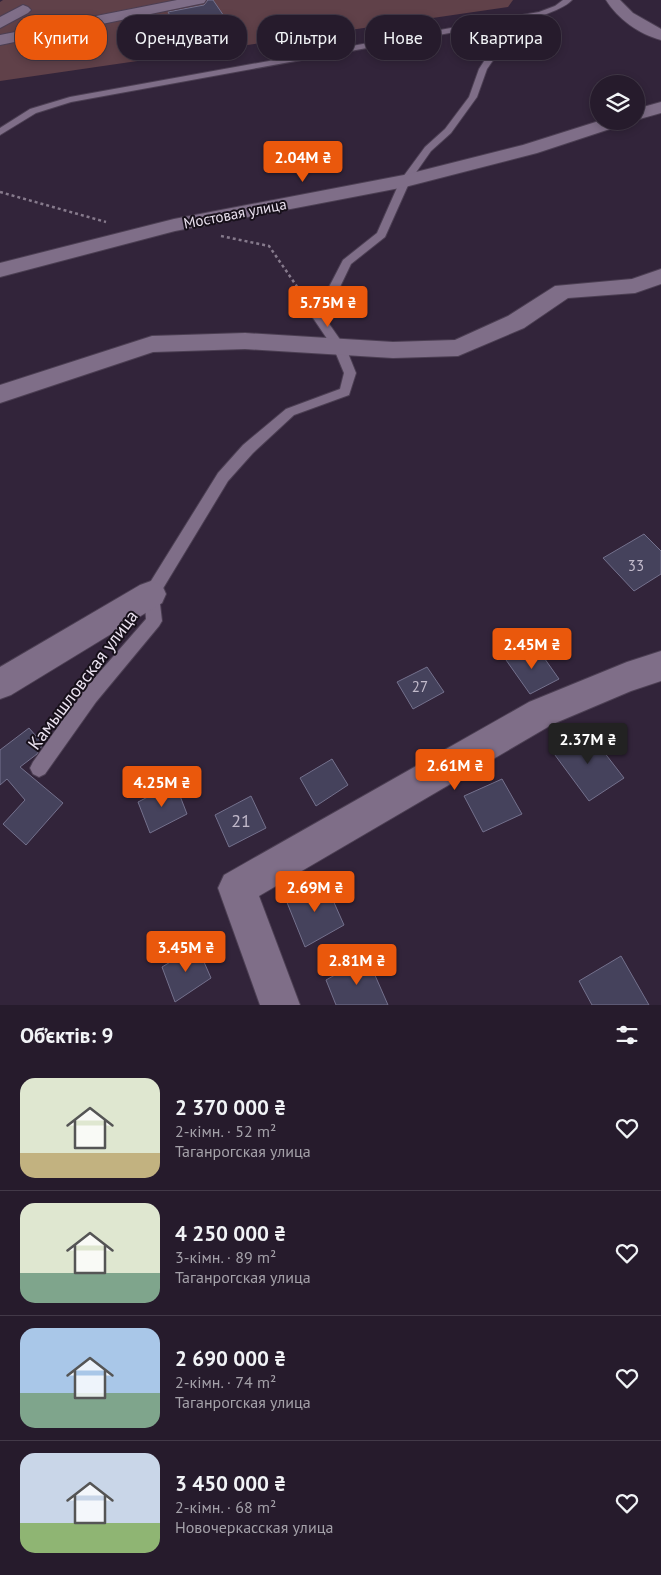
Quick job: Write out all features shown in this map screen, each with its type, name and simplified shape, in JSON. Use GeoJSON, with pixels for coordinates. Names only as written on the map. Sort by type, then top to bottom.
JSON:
{"type":"FeatureCollection","features":[{"type":"Feature","properties":{"kind":"street"},"geometry":{"type":"LineString","coordinates":[[0,40],[199,0]]}},
{"type":"Feature","properties":{"kind":"street"},"geometry":{"type":"LineString","coordinates":[[613,0],[615,4],[638,23],[661,35]]}},
{"type":"Feature","properties":{"kind":"street"},"geometry":{"type":"LineString","coordinates":[[0,23],[23,10]]}},
{"type":"Feature","properties":{"kind":"street"},"geometry":{"type":"LineString","coordinates":[[645,112],[661,107]]}},
{"type":"Feature","properties":{"kind":"street","name":"Мостовая улица"},"geometry":{"type":"LineString","coordinates":[[0,270],[174,225],[405,181],[530,149],[590,129]]}},
{"type":"Feature","properties":{"kind":"street"},"geometry":{"type":"LineString","coordinates":[[0,394],[152,344],[245,341],[393,350],[458,348],[516,322],[562,291],[635,286],[661,276]]}},
{"type":"Feature","properties":{"kind":"street"},"geometry":{"type":"LineString","coordinates":[[0,684],[151,594]]}},
{"type":"Feature","properties":{"kind":"street"},"geometry":{"type":"LineString","coordinates":[[280,1005],[237,888],[541,714],[627,677],[661,666]]}},
{"type":"Feature","properties":{"kind":"lane","name":"Камышловская улица"},"geometry":{"type":"LineString","coordinates":[[38,768],[90,696],[154,621],[151,594],[223,477],[248,449],[290,412],[345,392],[350,373],[340,348],[319,318],[347,262],[381,235],[405,181],[428,149],[448,131],[473,97],[483,69],[493,54],[519,40],[519,30],[528,21],[558,8],[568,0]]}},
{"type":"Feature","properties":{"kind":"lane","name":"Камышловская улица"},"geometry":{"type":"LineString","coordinates":[[0,132],[32,111],[70,100],[541,14]]}},
{"type":"Feature","properties":{"kind":"shaded area"},"geometry":{"type":"Polygon","coordinates":[[[3,0],[513,0],[508,7],[441,17],[441,15],[365,15],[365,28],[355,29],[355,15],[257,15],[257,44],[247,45],[247,15],[117,15],[117,60],[144,60],[0,81],[0,2],[3,0]]]}},
{"type":"Feature","properties":{"kind":"building"},"geometry":{"type":"Polygon","coordinates":[[[208,0],[213,0],[223,15],[170,15],[168,12],[204,5],[208,0]]]}},
{"type":"Feature","properties":{"kind":"building"},"geometry":{"type":"Polygon","coordinates":[[[644,534],[661,551],[661,574],[634,591],[603,558],[644,534]]]}},
{"type":"Feature","properties":{"kind":"building"},"geometry":{"type":"Polygon","coordinates":[[[535,645],[559,679],[530,694],[506,660],[535,645]]]}},
{"type":"Feature","properties":{"kind":"building"},"geometry":{"type":"Polygon","coordinates":[[[427,667],[444,692],[413,709],[397,682],[427,667]]]}},
{"type":"Feature","properties":{"kind":"building"},"geometry":{"type":"Polygon","coordinates":[[[29,728],[43,744],[37,754],[20,767],[63,803],[26,845],[3,824],[25,800],[7,779],[0,785],[0,750],[29,728]]]}},
{"type":"Feature","properties":{"kind":"building"},"geometry":{"type":"Polygon","coordinates":[[[587,730],[624,778],[589,801],[552,751],[587,730]]]}},
{"type":"Feature","properties":{"kind":"building"},"geometry":{"type":"Polygon","coordinates":[[[332,759],[348,785],[316,806],[300,778],[332,759]]]}},
{"type":"Feature","properties":{"kind":"building"},"geometry":{"type":"Polygon","coordinates":[[[502,779],[522,814],[483,832],[464,796],[502,779]]]}},
{"type":"Feature","properties":{"kind":"building"},"geometry":{"type":"Polygon","coordinates":[[[175,783],[187,814],[150,833],[138,802],[175,783]]]}},
{"type":"Feature","properties":{"kind":"building"},"geometry":{"type":"Polygon","coordinates":[[[251,796],[266,828],[229,847],[215,815],[251,796]]]}},
{"type":"Feature","properties":{"kind":"building"},"geometry":{"type":"Polygon","coordinates":[[[324,880],[344,925],[305,947],[286,900],[324,880]]]}},
{"type":"Feature","properties":{"kind":"building"},"geometry":{"type":"Polygon","coordinates":[[[197,946],[211,978],[175,1002],[162,967],[197,946]]]}},
{"type":"Feature","properties":{"kind":"building"},"geometry":{"type":"Polygon","coordinates":[[[621,956],[649,1005],[592,1005],[579,981],[621,956]]]}},
{"type":"Feature","properties":{"kind":"building"},"geometry":{"type":"Polygon","coordinates":[[[367,957],[388,1005],[336,1005],[326,980],[367,957]]]}}]}
